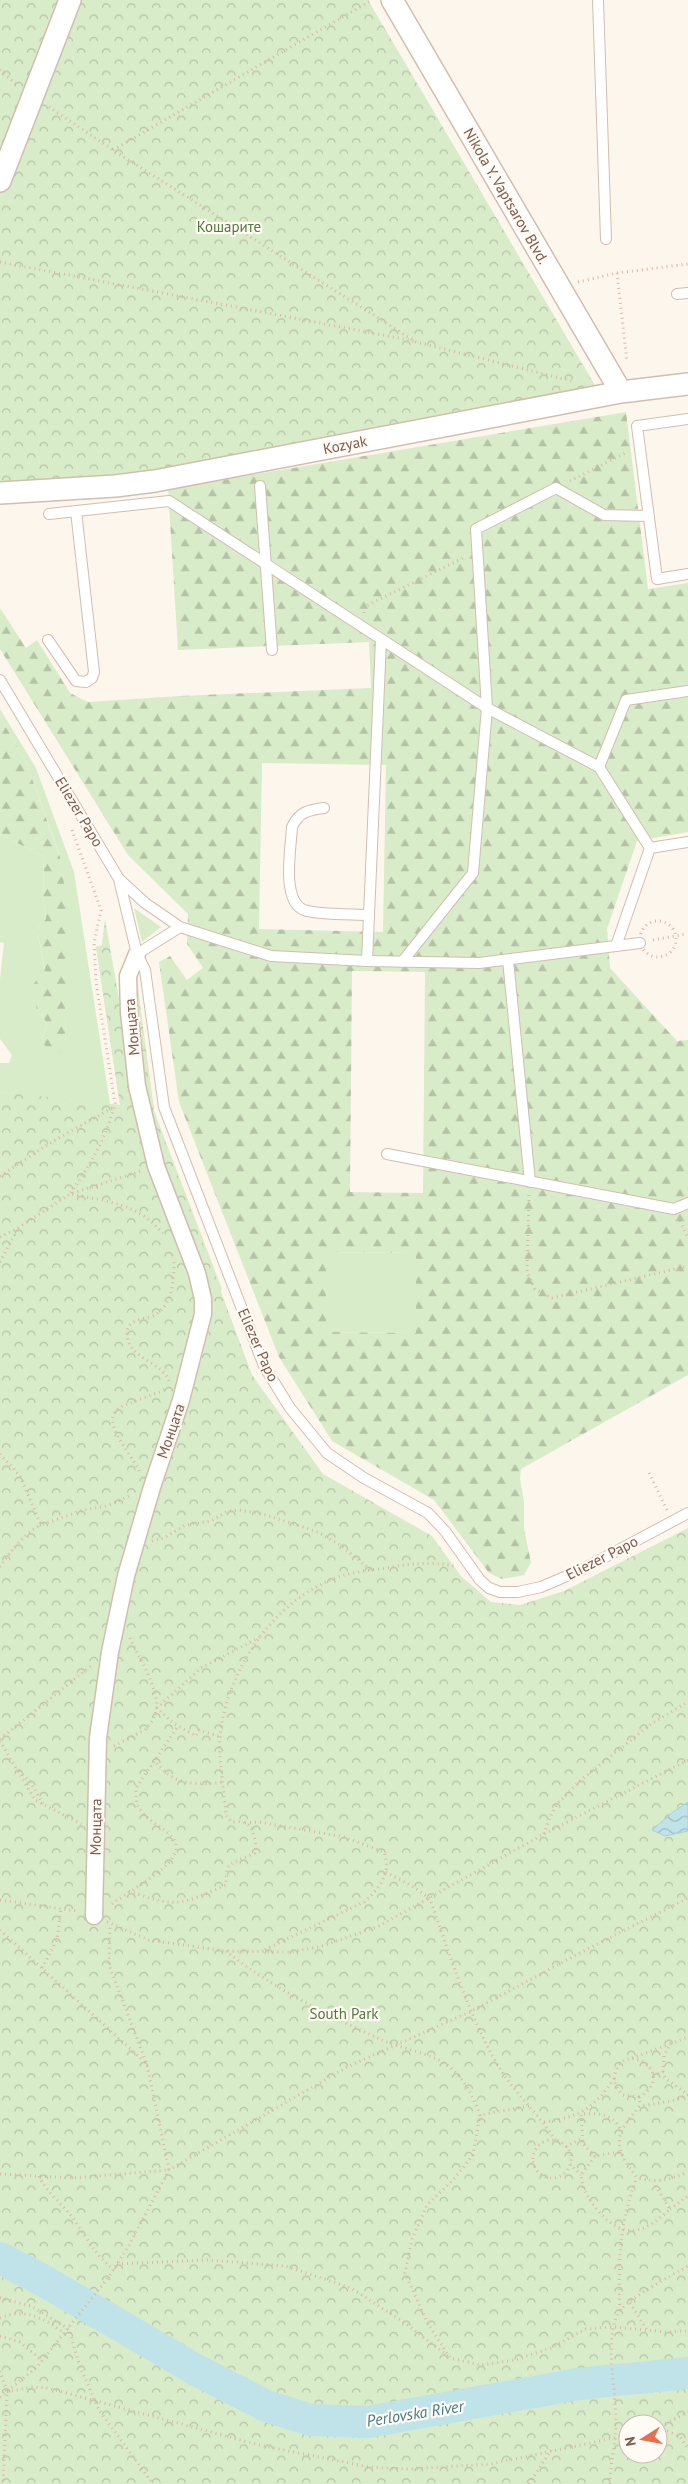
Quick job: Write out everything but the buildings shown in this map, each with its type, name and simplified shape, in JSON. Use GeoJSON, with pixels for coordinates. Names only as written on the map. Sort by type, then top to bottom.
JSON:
{"type":"FeatureCollection","features":[{"type":"Feature","properties":{"kind":"street"},"geometry":{"type":"LineString","coordinates":[[0,181],[70,0]]}},
{"type":"Feature","properties":{"kind":"street","name":"Nikola Y. Vaptsarov Blvd."},"geometry":{"type":"LineString","coordinates":[[392,0],[620,392]]}},
{"type":"Feature","properties":{"kind":"street","name":"Kozyak"},"geometry":{"type":"LineString","coordinates":[[0,493],[115,486],[155,481],[620,392],[688,384]]}},
{"type":"Feature","properties":{"kind":"street","name":"Монцата"},"geometry":{"type":"LineString","coordinates":[[94,1916],[98,1754],[102,1698],[110,1652],[126,1576],[136,1542],[146,1485],[181,1400],[203,1314],[204,1299],[191,1258],[156,1166],[138,1086],[129,1012],[128,976],[137,954]]}},
{"type":"Feature","properties":{"kind":"lane"},"geometry":{"type":"LineString","coordinates":[[598,0],[606,239]]}},
{"type":"Feature","properties":{"kind":"lane"},"geometry":{"type":"LineString","coordinates":[[677,294],[688,293]]}},
{"type":"Feature","properties":{"kind":"lane"},"geometry":{"type":"LineString","coordinates":[[688,419],[638,426],[657,579],[688,574]]}},
{"type":"Feature","properties":{"kind":"lane"},"geometry":{"type":"LineString","coordinates":[[260,486],[272,650]]}},
{"type":"Feature","properties":{"kind":"lane"},"geometry":{"type":"LineString","coordinates":[[402,962],[473,872],[486,708],[476,529],[556,488],[604,515],[649,516]]}},
{"type":"Feature","properties":{"kind":"lane"},"geometry":{"type":"LineString","coordinates":[[49,514],[169,501],[486,708],[599,767],[650,848]]}},
{"type":"Feature","properties":{"kind":"lane"},"geometry":{"type":"LineString","coordinates":[[48,640],[76,681],[86,682],[92,678],[94,672],[76,511]]}},
{"type":"Feature","properties":{"kind":"lane"},"geometry":{"type":"LineString","coordinates":[[367,961],[382,640]]}},
{"type":"Feature","properties":{"kind":"lane","name":"Eliezer Papo"},"geometry":{"type":"LineString","coordinates":[[0,680],[119,879],[137,954],[145,970],[164,1106],[264,1366],[290,1408],[327,1453],[364,1478],[428,1513],[488,1588],[500,1592],[518,1592],[541,1587],[583,1569],[688,1513]]}},
{"type":"Feature","properties":{"kind":"lane"},"geometry":{"type":"LineString","coordinates":[[599,767],[626,700],[688,691]]}},
{"type":"Feature","properties":{"kind":"lane"},"geometry":{"type":"LineString","coordinates":[[324,808],[308,810],[296,819],[292,828],[290,889],[293,901],[306,910],[369,915]]}},
{"type":"Feature","properties":{"kind":"lane"},"geometry":{"type":"LineString","coordinates":[[650,848],[688,842]]}},
{"type":"Feature","properties":{"kind":"lane"},"geometry":{"type":"LineString","coordinates":[[616,946],[650,848]]}},
{"type":"Feature","properties":{"kind":"lane"},"geometry":{"type":"LineString","coordinates":[[119,879],[145,903],[180,927],[272,956],[479,964],[640,943]]}},
{"type":"Feature","properties":{"kind":"lane"},"geometry":{"type":"LineString","coordinates":[[137,954],[180,927]]}},
{"type":"Feature","properties":{"kind":"lane"},"geometry":{"type":"LineString","coordinates":[[508,960],[530,1182]]}},
{"type":"Feature","properties":{"kind":"lane"},"geometry":{"type":"LineString","coordinates":[[387,1154],[674,1209],[688,1203]]}},
{"type":"Feature","properties":{"kind":"path"},"geometry":{"type":"LineString","coordinates":[[113,150],[372,0]]}},
{"type":"Feature","properties":{"kind":"path"},"geometry":{"type":"LineString","coordinates":[[0,70],[16,85]]}},
{"type":"Feature","properties":{"kind":"path"},"geometry":{"type":"LineString","coordinates":[[42,101],[113,150],[416,342]]}},
{"type":"Feature","properties":{"kind":"path"},"geometry":{"type":"LineString","coordinates":[[0,262],[416,342],[577,382]]}},
{"type":"Feature","properties":{"kind":"path"},"geometry":{"type":"LineString","coordinates":[[559,286],[617,273],[688,264]]}},
{"type":"Feature","properties":{"kind":"path"},"geometry":{"type":"LineString","coordinates":[[617,273],[627,366],[620,392]]}},
{"type":"Feature","properties":{"kind":"path"},"geometry":{"type":"LineString","coordinates":[[556,488],[640,445]]}},
{"type":"Feature","properties":{"kind":"path"},"geometry":{"type":"LineString","coordinates":[[364,628],[364,607],[477,552]]}},
{"type":"Feature","properties":{"kind":"path"},"geometry":{"type":"LineString","coordinates":[[68,822],[87,866],[101,910],[94,951],[96,982],[114,1107],[99,1147],[70,1194]]}},
{"type":"Feature","properties":{"kind":"path"},"geometry":{"type":"LineString","coordinates":[[654,921],[670,926],[676,936],[674,948],[664,957]]}},
{"type":"Feature","properties":{"kind":"path"},"geometry":{"type":"LineString","coordinates":[[661,939],[686,934]]}},
{"type":"Feature","properties":{"kind":"path"},"geometry":{"type":"LineString","coordinates":[[0,1176],[47,1145],[114,1107]]}},
{"type":"Feature","properties":{"kind":"path"},"geometry":{"type":"LineString","coordinates":[[0,1237],[18,1228],[70,1194],[156,1166]]}},
{"type":"Feature","properties":{"kind":"path"},"geometry":{"type":"LineString","coordinates":[[530,1182],[527,1273],[535,1288],[552,1298],[688,1266]]}},
{"type":"Feature","properties":{"kind":"path"},"geometry":{"type":"LineString","coordinates":[[70,1194],[102,1200],[145,1216],[163,1233],[168,1241]]}},
{"type":"Feature","properties":{"kind":"path"},"geometry":{"type":"LineString","coordinates":[[674,1209],[688,1238]]}},
{"type":"Feature","properties":{"kind":"path"},"geometry":{"type":"LineString","coordinates":[[0,1262],[18,1228]]}},
{"type":"Feature","properties":{"kind":"path"},"geometry":{"type":"LineString","coordinates":[[0,1567],[16,1544],[28,1532],[76,1512],[121,1502],[146,1485],[141,1478],[135,1460],[113,1427],[112,1416],[114,1411],[120,1407],[165,1391],[168,1388],[169,1379],[164,1371],[135,1351],[128,1341],[127,1332],[134,1322],[158,1313],[166,1304],[174,1277],[173,1248],[191,1258]]}},
{"type":"Feature","properties":{"kind":"path"},"geometry":{"type":"LineString","coordinates":[[0,1454],[20,1476],[41,1525]]}},
{"type":"Feature","properties":{"kind":"path"},"geometry":{"type":"LineString","coordinates":[[649,1473],[672,1522]]}},
{"type":"Feature","properties":{"kind":"path"},"geometry":{"type":"LineString","coordinates":[[136,1542],[164,1538],[185,1525],[211,1521],[228,1511],[238,1510],[263,1514],[318,1532],[340,1545],[371,1570]]}},
{"type":"Feature","properties":{"kind":"path"},"geometry":{"type":"LineString","coordinates":[[259,1952],[364,1902],[375,1892],[386,1872],[387,1860],[384,1852],[376,1847],[344,1837],[259,1822],[232,1822],[226,1816],[220,1737],[233,1683],[262,1636],[281,1613],[313,1589],[340,1576],[424,1563],[451,1566],[476,1574]]}},
{"type":"Feature","properties":{"kind":"path"},"geometry":{"type":"LineString","coordinates":[[98,1754],[145,1730],[153,1720],[157,1708],[156,1696],[151,1682],[118,1618]]}},
{"type":"Feature","properties":{"kind":"path"},"geometry":{"type":"LineString","coordinates":[[157,1708],[201,1668],[262,1636]]}},
{"type":"Feature","properties":{"kind":"path"},"geometry":{"type":"LineString","coordinates":[[96,1830],[66,1817],[35,1800],[0,1740],[110,1652]]}},
{"type":"Feature","properties":{"kind":"path"},"geometry":{"type":"LineString","coordinates":[[544,1834],[557,1804],[582,1779],[651,1724],[688,1702]]}},
{"type":"Feature","properties":{"kind":"path"},"geometry":{"type":"LineString","coordinates":[[157,1708],[178,1726],[196,1736],[199,1730],[220,1737]]}},
{"type":"Feature","properties":{"kind":"path"},"geometry":{"type":"LineString","coordinates":[[94,1916],[162,1869],[175,1851],[176,1842],[173,1836],[144,1815],[135,1798],[136,1788],[154,1758],[178,1726]]}},
{"type":"Feature","properties":{"kind":"path"},"geometry":{"type":"LineString","coordinates":[[154,1758],[166,1775],[175,1779],[204,1784],[224,1782]]}},
{"type":"Feature","properties":{"kind":"path"},"geometry":{"type":"LineString","coordinates":[[0,1900],[61,1908],[94,1916],[149,1940],[225,1951],[290,1952],[319,1947],[377,1927],[544,1834],[688,1760]]}},
{"type":"Feature","properties":{"kind":"path"},"geometry":{"type":"LineString","coordinates":[[129,1891],[156,1901],[178,1903],[196,1900],[226,1885],[227,1869],[230,1864],[252,1856],[256,1850],[253,1833],[245,1823]]}},
{"type":"Feature","properties":{"kind":"path"},"geometry":{"type":"LineString","coordinates":[[386,1872],[416,1888],[430,1899],[470,2012],[496,2062],[512,2088],[544,2122],[556,2140],[566,2147],[571,2158],[570,2164],[564,2174],[552,2178],[536,2168],[534,2162],[536,2150],[544,2142],[556,2140]]}},
{"type":"Feature","properties":{"kind":"path"},"geometry":{"type":"LineString","coordinates":[[0,2174],[73,2178],[169,2170],[349,2066],[470,2012],[688,1898]]}},
{"type":"Feature","properties":{"kind":"path"},"geometry":{"type":"LineString","coordinates":[[42,1968],[57,1940],[61,1908]]}},
{"type":"Feature","properties":{"kind":"path"},"geometry":{"type":"LineString","coordinates":[[0,2397],[42,2361],[114,2270],[169,2170],[147,2065],[109,1965],[110,1924]]}},
{"type":"Feature","properties":{"kind":"path"},"geometry":{"type":"LineString","coordinates":[[0,1930],[147,2065]]}},
{"type":"Feature","properties":{"kind":"path"},"geometry":{"type":"LineString","coordinates":[[225,1951],[300,1999],[349,2025],[431,2058],[452,2069],[474,2097],[480,2116],[473,2155],[454,2179],[427,2205],[412,2238],[404,2272],[427,2322],[450,2358]]}},
{"type":"Feature","properties":{"kind":"path"},"geometry":{"type":"LineString","coordinates":[[581,2114],[594,2104],[614,2078],[619,2066],[630,2059],[688,2037]]}},
{"type":"Feature","properties":{"kind":"path"},"geometry":{"type":"LineString","coordinates":[[670,2044],[664,2056],[663,2072],[665,2078],[688,2095]]}},
{"type":"Feature","properties":{"kind":"path"},"geometry":{"type":"LineString","coordinates":[[614,2078],[615,2084],[623,2095],[639,2097],[651,2088],[653,2075],[648,2064],[636,2059],[630,2059]]}},
{"type":"Feature","properties":{"kind":"path"},"geometry":{"type":"LineString","coordinates":[[653,2075],[663,2072]]}},
{"type":"Feature","properties":{"kind":"path"},"geometry":{"type":"LineString","coordinates":[[621,2129],[640,2106],[672,2101],[688,2095]]}},
{"type":"Feature","properties":{"kind":"path"},"geometry":{"type":"LineString","coordinates":[[639,2097],[640,2106]]}},
{"type":"Feature","properties":{"kind":"path"},"geometry":{"type":"LineString","coordinates":[[480,2116],[529,2106]]}},
{"type":"Feature","properties":{"kind":"path"},"geometry":{"type":"LineString","coordinates":[[544,2122],[581,2114],[606,2116],[618,2123],[621,2129],[619,2152],[637,2178],[653,2182],[665,2181],[688,2172]]}},
{"type":"Feature","properties":{"kind":"path"},"geometry":{"type":"LineString","coordinates":[[581,2114],[582,2138],[587,2150],[594,2156]]}},
{"type":"Feature","properties":{"kind":"path"},"geometry":{"type":"LineString","coordinates":[[566,2147],[582,2138]]}},
{"type":"Feature","properties":{"kind":"path"},"geometry":{"type":"LineString","coordinates":[[581,2175],[594,2156],[619,2152]]}},
{"type":"Feature","properties":{"kind":"path"},"geometry":{"type":"LineString","coordinates":[[570,2164],[581,2175],[586,2197],[610,2224],[621,2231],[646,2227],[656,2222],[688,2196]]}},
{"type":"Feature","properties":{"kind":"path"},"geometry":{"type":"LineString","coordinates":[[38,2176],[45,2189],[60,2201],[75,2220],[96,2255],[114,2270]]}},
{"type":"Feature","properties":{"kind":"path"},"geometry":{"type":"LineString","coordinates":[[610,2484],[610,2464],[616,2439],[616,2404],[611,2360],[614,2327],[620,2310],[618,2260],[621,2231],[637,2178]]}},
{"type":"Feature","properties":{"kind":"path"},"geometry":{"type":"LineString","coordinates":[[653,2182],[670,2209]]}},
{"type":"Feature","properties":{"kind":"path"},"geometry":{"type":"LineString","coordinates":[[117,2264],[207,2260],[285,2266],[351,2288],[405,2323],[450,2358],[480,2365],[515,2360],[551,2348],[586,2329],[614,2327],[688,2332]]}},
{"type":"Feature","properties":{"kind":"path"},"geometry":{"type":"LineString","coordinates":[[620,2310],[688,2266]]}},
{"type":"Feature","properties":{"kind":"path"},"geometry":{"type":"LineString","coordinates":[[0,2298],[31,2306],[70,2327],[79,2364],[99,2410],[153,2484]]}},
{"type":"Feature","properties":{"kind":"path"},"geometry":{"type":"LineString","coordinates":[[630,2303],[647,2330]]}},
{"type":"Feature","properties":{"kind":"path"},"geometry":{"type":"LineString","coordinates":[[0,2318],[7,2315],[30,2313],[50,2323],[65,2334]]}},
{"type":"Feature","properties":{"kind":"path"},"geometry":{"type":"LineString","coordinates":[[0,2336],[20,2342],[42,2361]]}},
{"type":"Feature","properties":{"kind":"path"},"geometry":{"type":"LineString","coordinates":[[0,2371],[7,2392],[3,2484]]}},
{"type":"Feature","properties":{"kind":"path"},"geometry":{"type":"LineString","coordinates":[[7,2392],[32,2387],[48,2388],[95,2399],[141,2414],[259,2445],[369,2467],[408,2469],[491,2464],[552,2449],[616,2439]]}},
{"type":"Feature","properties":{"kind":"path"},"geometry":{"type":"LineString","coordinates":[[668,2422],[688,2412]]}},
{"type":"Feature","properties":{"kind":"path"},"geometry":{"type":"LineString","coordinates":[[668,2431],[678,2436],[688,2448]]}},
{"type":"Feature","properties":{"kind":"path"},"geometry":{"type":"LineString","coordinates":[[529,2484],[552,2449]]}},
{"type":"Feature","properties":{"kind":"green space","name":"Кошарите"},"geometry":{"type":"Polygon","coordinates":[[[0,0],[368,0],[596,387],[156,474],[0,485],[0,0]]]}},
{"type":"Feature","properties":{"kind":"green space"},"geometry":{"type":"Polygon","coordinates":[[[626,412],[648,589],[688,583],[688,832],[637,841],[607,929],[610,968],[677,1041],[688,1040],[688,1375],[521,1469],[520,1479],[524,1502],[524,1528],[531,1563],[524,1575],[502,1579],[489,1573],[434,1500],[332,1441],[279,1357],[179,1102],[159,962],[170,956],[187,980],[203,968],[187,944],[188,914],[128,855],[0,649],[0,608],[26,648],[37,640],[70,693],[88,702],[371,688],[369,642],[178,650],[168,489],[626,412]],[[262,763],[259,929],[383,932],[386,765],[262,763]],[[352,971],[350,1192],[423,1193],[425,972],[352,971]],[[326,1252],[326,1332],[416,1333],[416,1253],[326,1252]]]}},
{"type":"Feature","properties":{"kind":"green space"},"geometry":{"type":"Polygon","coordinates":[[[0,709],[36,768],[74,872],[110,1104],[120,1105],[96,947],[102,945],[105,920],[118,994],[134,1107],[146,1111],[136,974],[154,1111],[222,1289],[0,1666],[7,1093],[0,1092],[0,1063],[9,1063],[12,1055],[0,1039],[0,979],[4,943],[0,942],[0,834],[44,857],[43,895],[46,919],[37,929],[45,971],[37,1010],[47,1023],[42,1041],[66,1046],[60,856],[26,762],[0,717],[0,709]]]}},
{"type":"Feature","properties":{"kind":"green space"},"geometry":{"type":"Polygon","coordinates":[[[0,717],[26,762],[60,857],[70,923],[65,995],[66,1046],[59,1054],[50,1054],[42,1041],[47,1023],[37,1010],[32,986],[45,970],[37,929],[46,919],[43,895],[44,857],[0,834],[0,717]]]}},
{"type":"Feature","properties":{"kind":"green space"},"geometry":{"type":"Polygon","coordinates":[[[134,908],[161,927],[142,942],[134,908]]]}},
{"type":"Feature","properties":{"kind":"green space","name":"South Park"},"geometry":{"type":"Polygon","coordinates":[[[105,920],[118,994],[134,1107],[146,1111],[132,982],[136,974],[154,1111],[252,1375],[323,1474],[432,1536],[461,1576],[491,1602],[520,1605],[564,1591],[688,1528],[688,2484],[0,2484],[0,1092],[120,1105],[96,947],[102,945],[105,920]]]}},
{"type":"Feature","properties":{"kind":"green space"},"geometry":{"type":"Polygon","coordinates":[[[326,1252],[416,1253],[416,1333],[326,1332],[326,1252]]]}},
{"type":"Feature","properties":{"kind":"water"},"geometry":{"type":"Polygon","coordinates":[[[688,1802],[688,1831],[665,1836],[652,1830],[673,1812],[688,1802]]]}},
{"type":"Feature","properties":{"kind":"waterway","name":"Perlovska River"},"geometry":{"type":"LineString","coordinates":[[0,2258],[44,2281],[196,2370],[266,2406],[311,2420],[368,2422],[578,2384],[688,2373]]}}]}
